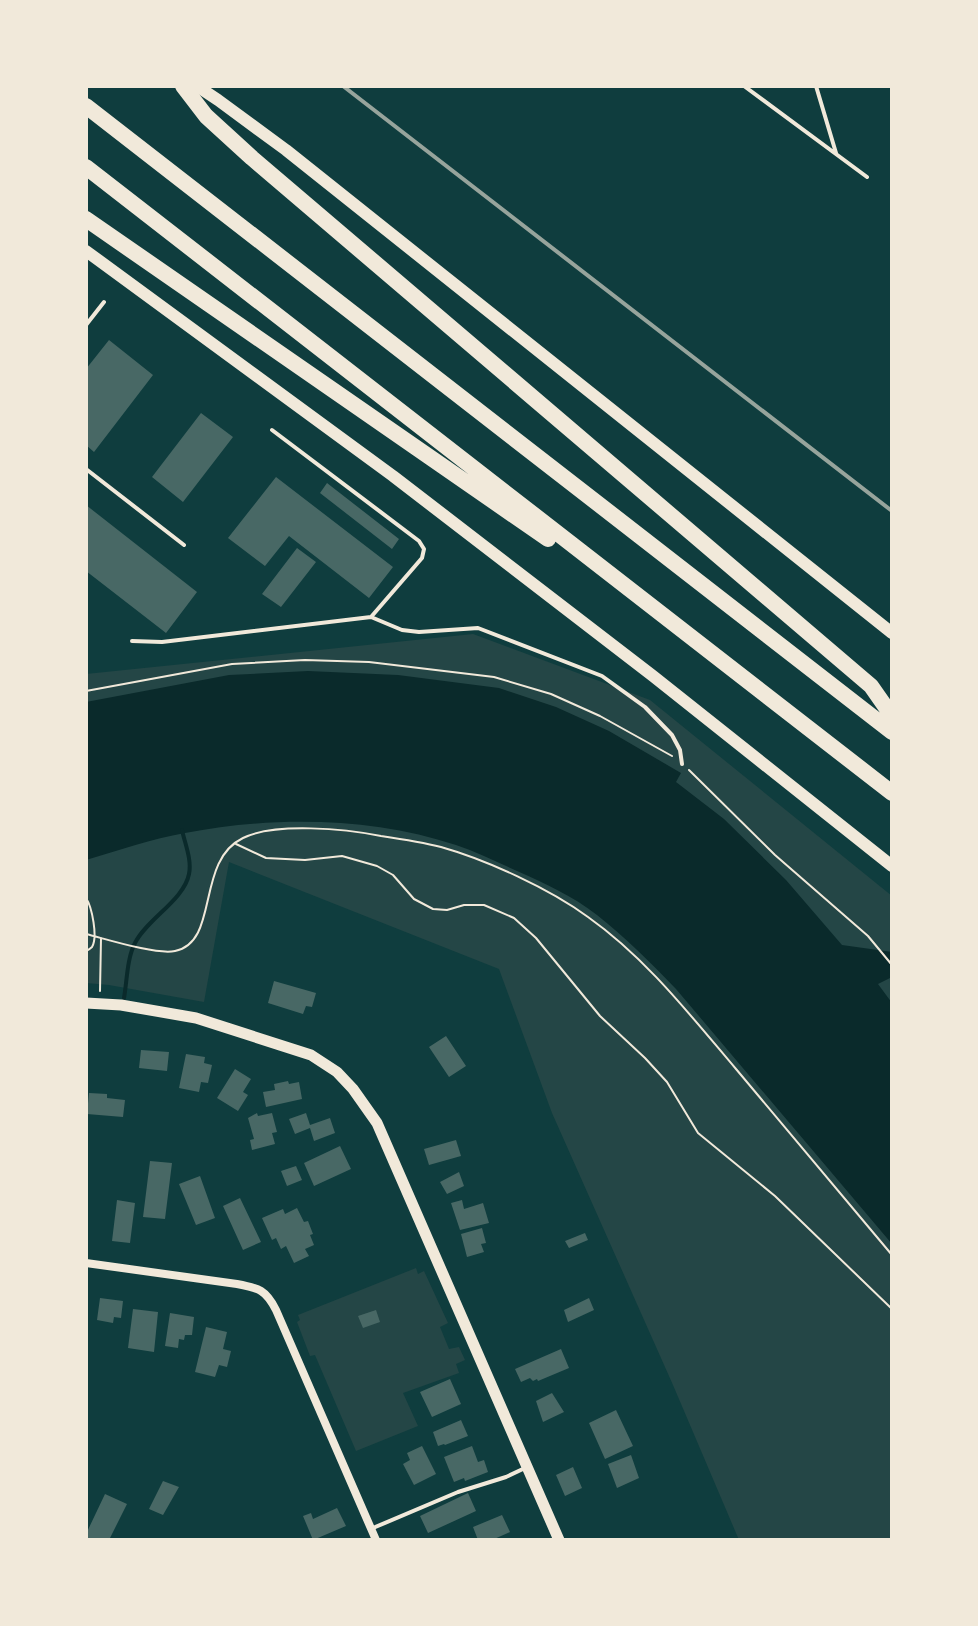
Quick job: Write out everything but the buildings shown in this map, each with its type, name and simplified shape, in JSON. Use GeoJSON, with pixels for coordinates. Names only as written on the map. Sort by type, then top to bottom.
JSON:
{"type":"FeatureCollection","features":[{"type":"Feature","properties":{"kind":"highway"},"geometry":{"type":"LineString","coordinates":[[183,86],[206,116],[252,158],[871,686],[892,716]]}},
{"type":"Feature","properties":{"kind":"highway"},"geometry":{"type":"LineString","coordinates":[[86,106],[892,732]]}},
{"type":"Feature","properties":{"kind":"highway"},"geometry":{"type":"LineString","coordinates":[[86,167],[892,793]]}},
{"type":"Feature","properties":{"kind":"highway"},"geometry":{"type":"LineString","coordinates":[[86,219],[701,644]]}},
{"type":"Feature","properties":{"kind":"main road"},"geometry":{"type":"LineString","coordinates":[[197,86],[286,150],[892,633]]}},
{"type":"Feature","properties":{"kind":"main road"},"geometry":{"type":"LineString","coordinates":[[86,251],[393,476],[653,676],[892,866]]}},
{"type":"Feature","properties":{"kind":"street"},"geometry":{"type":"LineString","coordinates":[[86,1003],[121,1005],[196,1018],[293,1048],[311,1055],[337,1072],[353,1089],[377,1123],[559,1540]]}},
{"type":"Feature","properties":{"kind":"street"},"geometry":{"type":"LineString","coordinates":[[86,1263],[237,1284],[256,1288],[266,1294],[276,1310],[376,1540]]}},
{"type":"Feature","properties":{"kind":"lane"},"geometry":{"type":"LineString","coordinates":[[744,86],[867,177]]}},
{"type":"Feature","properties":{"kind":"lane"},"geometry":{"type":"LineString","coordinates":[[816,86],[837,155]]}},
{"type":"Feature","properties":{"kind":"lane"},"geometry":{"type":"LineString","coordinates":[[86,325],[104,302]]}},
{"type":"Feature","properties":{"kind":"lane"},"geometry":{"type":"LineString","coordinates":[[272,430],[419,541],[424,549],[422,558],[371,617]]}},
{"type":"Feature","properties":{"kind":"lane"},"geometry":{"type":"LineString","coordinates":[[86,469],[184,545]]}},
{"type":"Feature","properties":{"kind":"lane"},"geometry":{"type":"LineString","coordinates":[[132,641],[162,642],[371,617],[402,630],[419,632],[478,628],[602,676],[645,707],[672,735],[680,750],[682,764]]}},
{"type":"Feature","properties":{"kind":"lane"},"geometry":{"type":"LineString","coordinates":[[371,1529],[528,1466]]}},
{"type":"Feature","properties":{"kind":"path"},"geometry":{"type":"LineString","coordinates":[[86,691],[232,664],[305,660],[369,662],[494,677],[551,694],[600,716],[670,754],[697,776],[775,855],[868,936],[892,965]]}},
{"type":"Feature","properties":{"kind":"path"},"geometry":{"type":"LineString","coordinates":[[86,934],[148,949],[173,952],[184,948],[200,927],[207,909],[212,877],[221,858],[243,838],[266,831],[317,829],[366,833],[440,847],[487,863],[566,902],[623,945],[678,1001],[892,1255]]}},
{"type":"Feature","properties":{"kind":"path"},"geometry":{"type":"LineString","coordinates":[[234,844],[266,858],[305,860],[342,856],[377,866],[393,875],[414,899],[433,909],[484,905],[514,918],[536,938],[600,1016],[667,1082],[698,1133],[775,1196],[892,1309]]}},
{"type":"Feature","properties":{"kind":"path"},"geometry":{"type":"LineString","coordinates":[[86,898],[91,905],[95,936],[91,948],[86,951]]}},
{"type":"Feature","properties":{"kind":"path"},"geometry":{"type":"LineString","coordinates":[[100,1004],[101,938]]}},
{"type":"Feature","properties":{"kind":"shaded area"},"geometry":{"type":"Polygon","coordinates":[[[473,634],[650,700],[892,896],[892,1540],[739,1540],[552,1113],[499,969],[229,862],[204,1002],[86,983],[86,674],[473,634]]]}},
{"type":"Feature","properties":{"kind":"shaded area"},"geometry":{"type":"Polygon","coordinates":[[[308,671],[398,675],[499,688],[556,707],[609,731],[681,773],[676,782],[724,819],[786,880],[842,945],[892,952],[892,977],[878,984],[892,1003],[892,1244],[676,989],[607,923],[548,885],[472,851],[424,836],[356,824],[322,822],[218,827],[160,838],[86,860],[86,702],[229,675],[308,671]]]}},
{"type":"Feature","properties":{"kind":"shaded area"},"geometry":{"type":"Polygon","coordinates":[[[416,1268],[418,1274],[424,1271],[448,1323],[440,1327],[449,1349],[459,1347],[465,1360],[456,1364],[459,1373],[403,1393],[418,1426],[356,1451],[315,1355],[310,1356],[297,1322],[300,1320],[298,1315],[416,1268]]]}},
{"type":"Feature","properties":{"kind":"waterway"},"geometry":{"type":"LineString","coordinates":[[124,998],[135,943],[186,883],[190,869],[182,830]]}},
{"type":"Feature","properties":{"kind":"railway"},"geometry":{"type":"LineString","coordinates":[[343,86],[892,511]]}}]}
